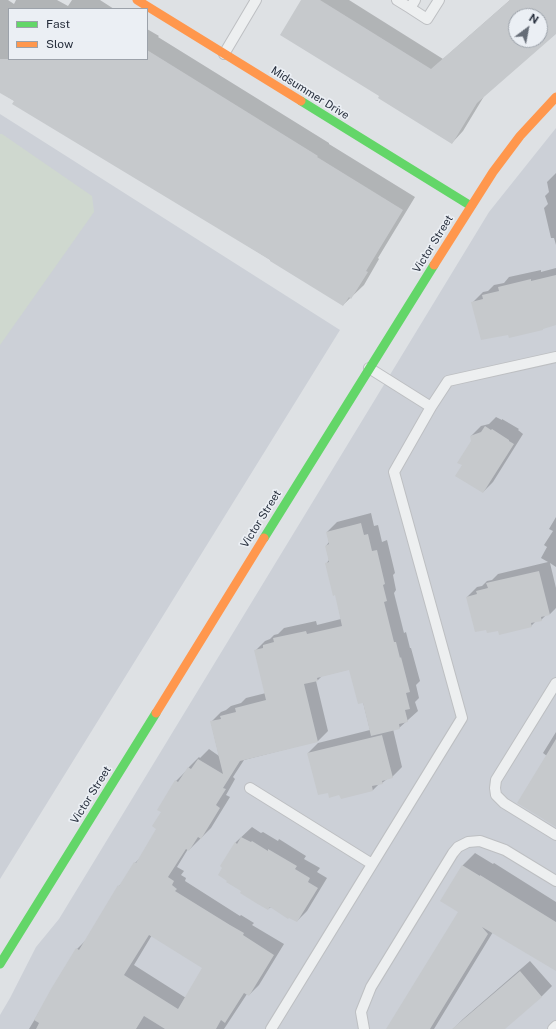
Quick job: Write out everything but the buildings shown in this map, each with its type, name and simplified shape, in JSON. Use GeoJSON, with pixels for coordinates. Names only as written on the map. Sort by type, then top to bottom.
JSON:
{"type":"FeatureCollection","features":[{"type":"Feature","properties":{"kind":"street","name":"Midsummer Drive"},"geometry":{"type":"LineString","coordinates":[[137,0],[471,206]]}},
{"type":"Feature","properties":{"kind":"street","name":"Victor Street"},"geometry":{"type":"LineString","coordinates":[[0,964],[471,206],[493,172],[520,136],[556,97]]}},
{"type":"Feature","properties":{"kind":"lane"},"geometry":{"type":"LineString","coordinates":[[224,54],[256,0]]}},
{"type":"Feature","properties":{"kind":"lane"},"geometry":{"type":"LineString","coordinates":[[397,0],[412,4],[427,19],[439,0]]}},
{"type":"Feature","properties":{"kind":"lane"},"geometry":{"type":"LineString","coordinates":[[270,1029],[462,718],[394,472],[431,407],[448,381],[556,357]]}},
{"type":"Feature","properties":{"kind":"lane"},"geometry":{"type":"LineString","coordinates":[[369,368],[431,407]]}},
{"type":"Feature","properties":{"kind":"lane"},"geometry":{"type":"LineString","coordinates":[[556,684],[496,780],[494,788],[496,795],[504,803],[556,835]]}},
{"type":"Feature","properties":{"kind":"lane"},"geometry":{"type":"LineString","coordinates":[[250,788],[372,864]]}},
{"type":"Feature","properties":{"kind":"lane"},"geometry":{"type":"LineString","coordinates":[[364,1029],[361,1012],[371,987],[458,847],[468,842],[480,840],[505,850],[556,881]]}},
{"type":"Feature","properties":{"kind":"lane"},"geometry":{"type":"LineString","coordinates":[[553,1029],[556,1026]]}},
{"type":"Feature","properties":{"kind":"shaded area"},"geometry":{"type":"Polygon","coordinates":[[[0,114],[340,330],[0,879],[0,114]]]}},
{"type":"Feature","properties":{"kind":"shaded area"},"geometry":{"type":"Polygon","coordinates":[[[556,128],[556,1029],[0,1029],[0,1015],[36,947],[59,919],[489,212],[556,128]]]}},
{"type":"Feature","properties":{"kind":"shaded area"},"geometry":{"type":"Polygon","coordinates":[[[0,134],[92,196],[94,212],[0,345],[0,134]]]}},
{"type":"Feature","properties":{"kind":"traffic: fast"},"geometry":{"type":"LineString","coordinates":[[301,101],[471,206]]}},
{"type":"Feature","properties":{"kind":"traffic: fast"},"geometry":{"type":"LineString","coordinates":[[264,538],[434,265]]}},
{"type":"Feature","properties":{"kind":"traffic: fast"},"geometry":{"type":"LineString","coordinates":[[0,964],[156,713]]}},
{"type":"Feature","properties":{"kind":"traffic: slow"},"geometry":{"type":"LineString","coordinates":[[137,0],[301,101]]}},
{"type":"Feature","properties":{"kind":"traffic: slow"},"geometry":{"type":"LineString","coordinates":[[434,265],[493,172],[520,136],[556,97]]}},
{"type":"Feature","properties":{"kind":"traffic: slow"},"geometry":{"type":"LineString","coordinates":[[156,713],[264,538]]}}]}
